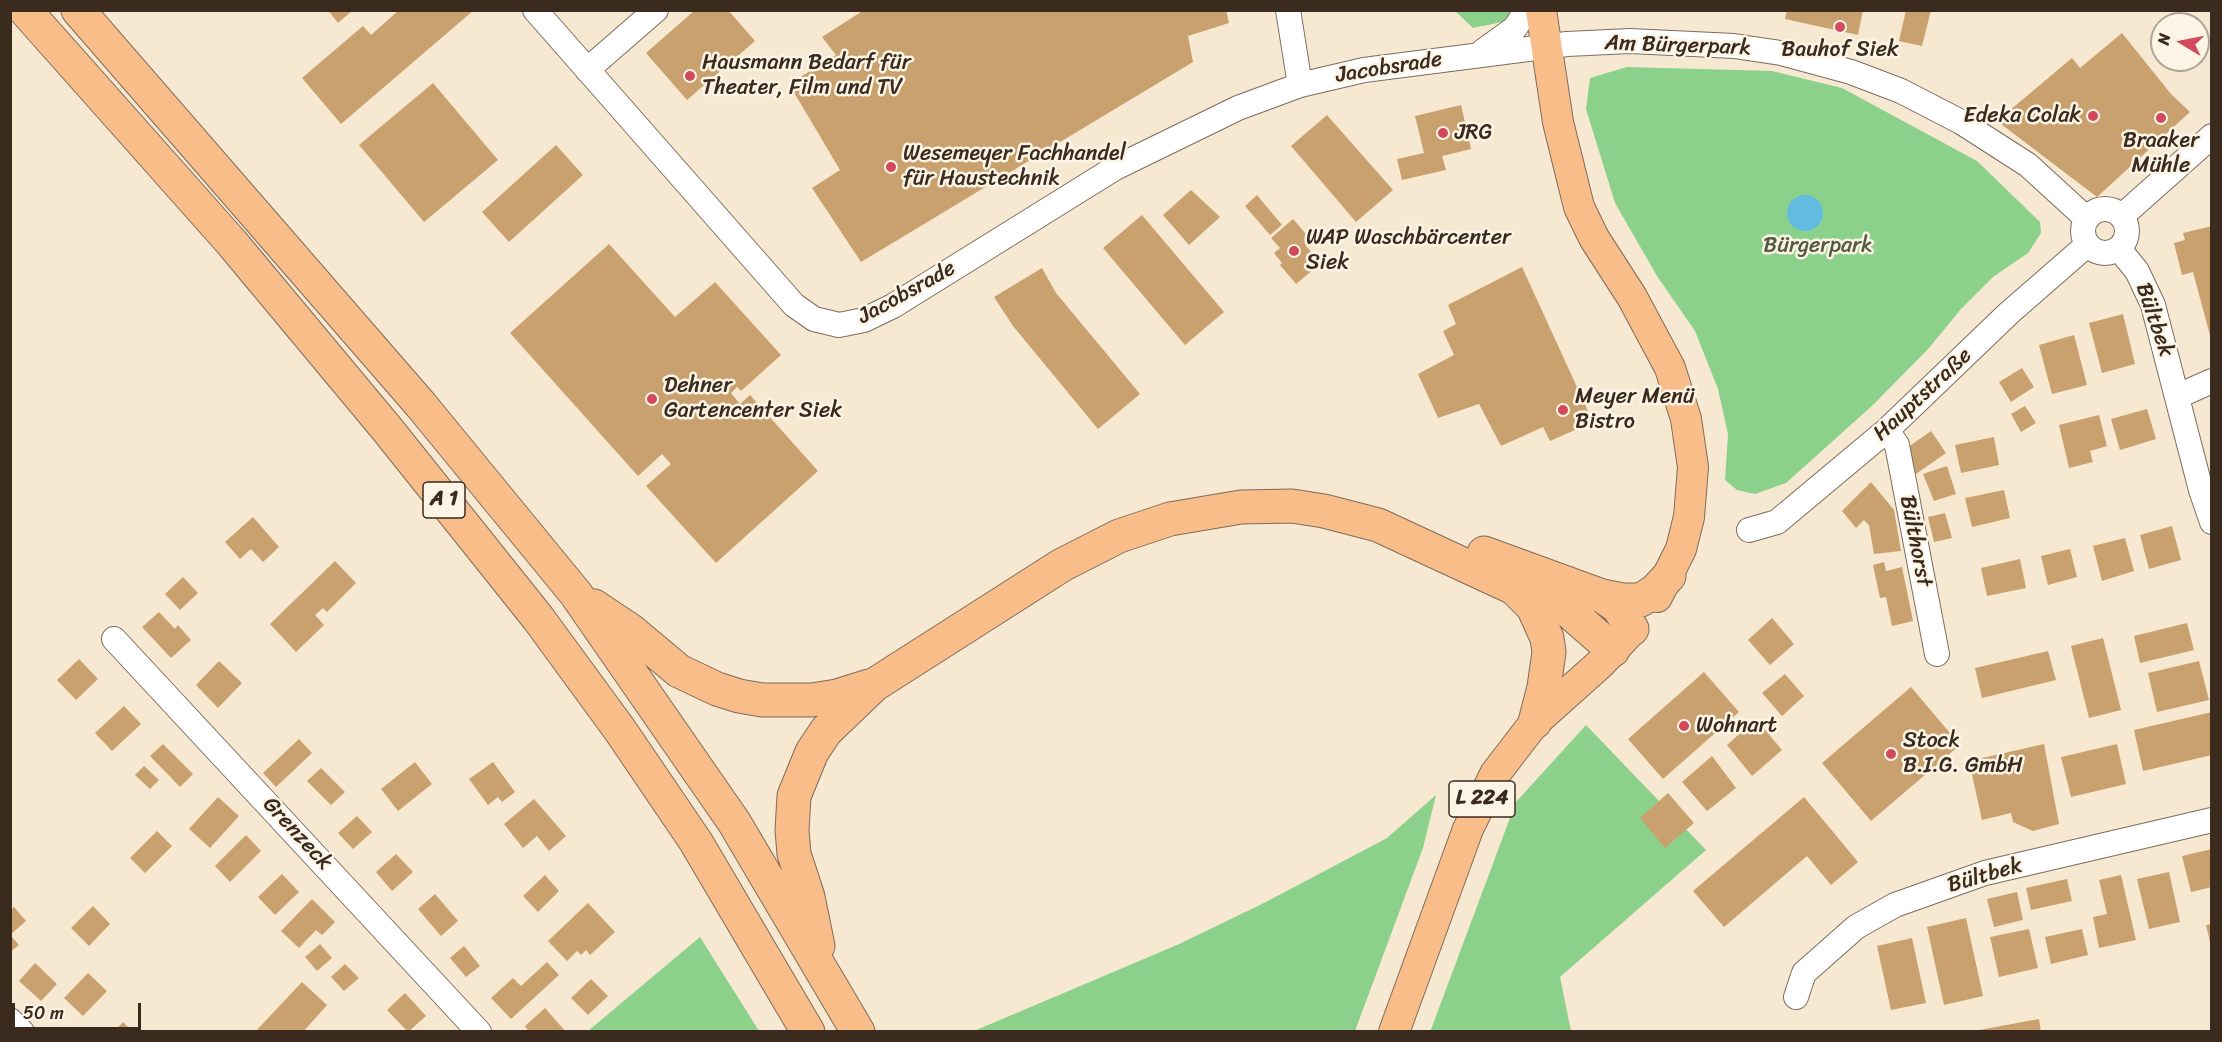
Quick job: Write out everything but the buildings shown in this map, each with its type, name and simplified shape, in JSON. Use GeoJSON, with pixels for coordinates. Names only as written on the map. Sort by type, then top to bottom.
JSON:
{"type":"FeatureCollection","features":[{"type":"Feature","properties":{"kind":"highway","name":"A 1"},"geometry":{"type":"LineString","coordinates":[[25,10],[239,252],[387,429],[538,618],[620,730],[696,842],[808,1032]]}},
{"type":"Feature","properties":{"kind":"highway","name":"A 1"},"geometry":{"type":"LineString","coordinates":[[78,10],[421,405],[576,594],[734,822],[823,968],[858,1032]]}},
{"type":"Feature","properties":{"kind":"highway"},"geometry":{"type":"LineString","coordinates":[[823,968],[808,897],[794,854],[794,796],[812,752],[825,731],[874,685],[1062,566],[1144,527],[1192,514],[1267,506],[1324,511],[1378,525],[1416,529],[1602,596],[1623,600],[1641,600],[1656,590],[1669,576]]}},
{"type":"Feature","properties":{"kind":"highway"},"geometry":{"type":"LineString","coordinates":[[1378,525],[1514,588],[1533,607],[1547,638],[1549,652],[1544,687],[1535,722]]}},
{"type":"Feature","properties":{"kind":"highway"},"geometry":{"type":"LineString","coordinates":[[1420,545],[1522,577],[1622,640]]}},
{"type":"Feature","properties":{"kind":"highway"},"geometry":{"type":"LineString","coordinates":[[576,594],[630,630],[679,671],[717,689],[739,696],[762,700],[812,700],[837,696],[874,685]]}},
{"type":"Feature","properties":{"kind":"highway"},"geometry":{"type":"LineString","coordinates":[[1602,596],[1618,608],[1622,640]]}},
{"type":"Feature","properties":{"kind":"main road","name":"L 224"},"geometry":{"type":"LineString","coordinates":[[1394,1032],[1468,829],[1485,793],[1514,747],[1535,722],[1622,640],[1654,602],[1681,549],[1689,517],[1693,467],[1686,419],[1670,368],[1632,297],[1594,238],[1579,207],[1566,165],[1541,10]]}},
{"type":"Feature","properties":{"kind":"street","name":"Jacobsrade"},"geometry":{"type":"LineString","coordinates":[[535,10],[794,305],[814,319],[839,325],[864,320],[893,306],[1066,196],[1216,116],[1300,85],[1364,70],[1547,46]]}},
{"type":"Feature","properties":{"kind":"street"},"geometry":{"type":"LineString","coordinates":[[587,70],[656,10]]}},
{"type":"Feature","properties":{"kind":"street"},"geometry":{"type":"LineString","coordinates":[[1288,10],[1300,85]]}},
{"type":"Feature","properties":{"kind":"street","name":"Jacobsrade"},"geometry":{"type":"LineString","coordinates":[[1479,54],[1515,28],[1527,10]]}},
{"type":"Feature","properties":{"kind":"street","name":"Am Bürgerpark"},"geometry":{"type":"LineString","coordinates":[[1547,46],[1630,41],[1734,46],[1789,55],[1851,72],[1900,91],[1961,122],[2028,165],[2087,219]]}},
{"type":"Feature","properties":{"kind":"street"},"geometry":{"type":"LineString","coordinates":[[2122,216],[2211,136]]}},
{"type":"Feature","properties":{"kind":"street"},"geometry":{"type":"LineString","coordinates":[[2107,209],[2122,216],[2128,232],[2119,249],[2106,254],[2098,253],[2087,245],[2083,232],[2087,219],[2095,211],[2107,209]]}},
{"type":"Feature","properties":{"kind":"street","name":"Hauptstraße"},"geometry":{"type":"LineString","coordinates":[[1749,530],[1776,522],[1887,430],[2009,313],[2087,245]]}},
{"type":"Feature","properties":{"kind":"street","name":"Bültbek"},"geometry":{"type":"LineString","coordinates":[[2119,249],[2137,271],[2154,305],[2211,522]]}},
{"type":"Feature","properties":{"kind":"street"},"geometry":{"type":"LineString","coordinates":[[2178,396],[2211,381]]}},
{"type":"Feature","properties":{"kind":"street","name":"Bülthorst"},"geometry":{"type":"LineString","coordinates":[[1887,430],[1897,445],[1937,654]]}},
{"type":"Feature","properties":{"kind":"street","name":"Grenzeck"},"geometry":{"type":"LineString","coordinates":[[114,639],[479,1032]]}},
{"type":"Feature","properties":{"kind":"street","name":"Bültbek"},"geometry":{"type":"LineString","coordinates":[[1796,997],[1804,973],[1856,927],[1895,905],[1985,873],[2211,820]]}},
{"type":"Feature","properties":{"kind":"street"},"geometry":{"type":"LineString","coordinates":[[10,1020],[22,1032]]}},
{"type":"Feature","properties":{"kind":"green space"},"geometry":{"type":"Polygon","coordinates":[[[1455,11],[1513,11],[1507,21],[1473,28],[1455,11]]]}},
{"type":"Feature","properties":{"kind":"green space","name":"Bürgerpark"},"geometry":{"type":"Polygon","coordinates":[[[1627,67],[1772,71],[1842,88],[1977,161],[2040,222],[2041,233],[2028,253],[1993,277],[1961,309],[1929,348],[1873,405],[1786,483],[1755,494],[1737,490],[1725,480],[1728,434],[1718,389],[1695,331],[1657,276],[1615,203],[1586,109],[1590,78],[1627,67]]]}},
{"type":"Feature","properties":{"kind":"green space"},"geometry":{"type":"Polygon","coordinates":[[[1586,725],[1706,850],[1560,977],[1571,1031],[1430,1032],[1516,802],[1586,725]]]}},
{"type":"Feature","properties":{"kind":"green space"},"geometry":{"type":"Polygon","coordinates":[[[1436,795],[1423,848],[1355,1031],[974,1031],[1177,945],[1264,903],[1387,838],[1436,795]]]}},
{"type":"Feature","properties":{"kind":"green space"},"geometry":{"type":"Polygon","coordinates":[[[700,937],[759,1031],[588,1031],[700,937]]]}},
{"type":"Feature","properties":{"kind":"water"},"geometry":{"type":"Polygon","coordinates":[[[1805,195],[1818,200],[1823,213],[1818,226],[1805,231],[1792,226],[1787,213],[1792,200],[1805,195]]]}},
{"type":"Feature","properties":{"kind":"place","name":"Bauhof Siek"},"geometry":{"type":"Point","coordinates":[1840,27]}},
{"type":"Feature","properties":{"kind":"place","name":"Hausmann Bedarf für Theater, Film und TV"},"geometry":{"type":"Point","coordinates":[690,76]}},
{"type":"Feature","properties":{"kind":"place","name":"Edeka Colak"},"geometry":{"type":"Point","coordinates":[2093,116]}},
{"type":"Feature","properties":{"kind":"place","name":"Braaker Mühle"},"geometry":{"type":"Point","coordinates":[2161,118]}},
{"type":"Feature","properties":{"kind":"place","name":"JRG"},"geometry":{"type":"Point","coordinates":[1443,133]}},
{"type":"Feature","properties":{"kind":"place","name":"Wesemeyer Fachhandel für Haustechnik"},"geometry":{"type":"Point","coordinates":[891,167]}},
{"type":"Feature","properties":{"kind":"place","name":"WAP Waschbärcenter Siek"},"geometry":{"type":"Point","coordinates":[1294,251]}},
{"type":"Feature","properties":{"kind":"place","name":"Dehner Gartencenter Siek"},"geometry":{"type":"Point","coordinates":[652,399]}},
{"type":"Feature","properties":{"kind":"place","name":"Meyer Menü Bistro"},"geometry":{"type":"Point","coordinates":[1563,410]}},
{"type":"Feature","properties":{"kind":"place","name":"Wohnart"},"geometry":{"type":"Point","coordinates":[1684,726]}},
{"type":"Feature","properties":{"kind":"place","name":"Stock B.I.G. GmbH"},"geometry":{"type":"Point","coordinates":[1891,754]}}]}
